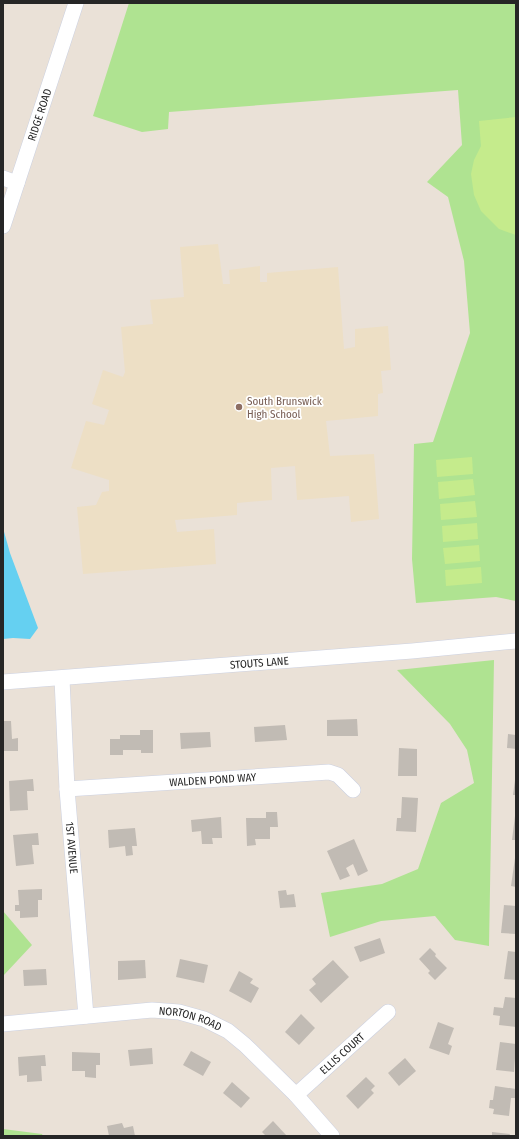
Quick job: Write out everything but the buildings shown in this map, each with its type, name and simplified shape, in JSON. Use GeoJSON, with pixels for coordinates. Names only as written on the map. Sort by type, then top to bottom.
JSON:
{"type":"FeatureCollection","features":[{"type":"Feature","properties":{"kind":"street","name":"RIDGE ROAD"},"geometry":{"type":"LineString","coordinates":[[3,226],[76,3]]}},
{"type":"Feature","properties":{"kind":"street"},"geometry":{"type":"LineString","coordinates":[[3,178],[17,183]]}},
{"type":"Feature","properties":{"kind":"street","name":"STOUTS LANE"},"geometry":{"type":"LineString","coordinates":[[3,682],[62,679],[412,651],[516,640]]}},
{"type":"Feature","properties":{"kind":"street","name":"1ST AVENUE"},"geometry":{"type":"LineString","coordinates":[[62,679],[67,789],[86,1016]]}},
{"type":"Feature","properties":{"kind":"street","name":"WALDEN POND WAY"},"geometry":{"type":"LineString","coordinates":[[67,789],[329,772],[338,775],[353,790]]}},
{"type":"Feature","properties":{"kind":"street","name":"NORTON ROAD"},"geometry":{"type":"LineString","coordinates":[[3,1024],[166,1010],[204,1019],[216,1024],[238,1039],[296,1095],[332,1136]]}},
{"type":"Feature","properties":{"kind":"street","name":"ELLIS COURT"},"geometry":{"type":"LineString","coordinates":[[296,1095],[388,1012]]}},
{"type":"Feature","properties":{"kind":"shaded area","name":"South Brunswick High School"},"geometry":{"type":"Polygon","coordinates":[[[218,244],[223,284],[230,284],[229,270],[260,266],[260,282],[267,282],[267,273],[338,267],[344,349],[355,347],[355,329],[388,326],[391,370],[381,371],[383,393],[378,394],[378,416],[326,421],[330,456],[374,454],[379,519],[351,522],[349,496],[297,500],[295,466],[271,468],[272,500],[237,503],[237,515],[175,520],[177,532],[214,529],[216,564],[83,574],[77,507],[96,505],[102,492],[109,491],[109,480],[71,468],[86,421],[104,425],[109,410],[92,404],[103,370],[123,377],[125,372],[121,327],[153,324],[150,300],[184,297],[180,247],[218,244]]]}},
{"type":"Feature","properties":{"kind":"green space"},"geometry":{"type":"Polygon","coordinates":[[[129,3],[516,3],[516,601],[496,597],[416,603],[412,559],[414,444],[433,442],[470,333],[464,261],[448,197],[427,182],[462,145],[458,90],[169,112],[168,129],[142,132],[93,116],[129,3]]]}},
{"type":"Feature","properties":{"kind":"green space"},"geometry":{"type":"Polygon","coordinates":[[[516,117],[516,235],[499,229],[481,211],[474,195],[471,174],[474,160],[481,146],[479,121],[516,117]]]}},
{"type":"Feature","properties":{"kind":"green space"},"geometry":{"type":"Polygon","coordinates":[[[472,457],[473,474],[437,477],[436,460],[472,457]]]}},
{"type":"Feature","properties":{"kind":"green space"},"geometry":{"type":"Polygon","coordinates":[[[473,479],[475,495],[439,499],[438,482],[473,479]]]}},
{"type":"Feature","properties":{"kind":"green space"},"geometry":{"type":"Polygon","coordinates":[[[475,501],[477,517],[441,520],[440,504],[475,501]]]}},
{"type":"Feature","properties":{"kind":"green space"},"geometry":{"type":"Polygon","coordinates":[[[477,523],[478,539],[443,542],[442,526],[477,523]]]}},
{"type":"Feature","properties":{"kind":"green space"},"geometry":{"type":"Polygon","coordinates":[[[479,545],[480,561],[445,564],[443,548],[479,545]]]}},
{"type":"Feature","properties":{"kind":"green space"},"geometry":{"type":"Polygon","coordinates":[[[481,567],[482,583],[446,586],[445,570],[481,567]]]}},
{"type":"Feature","properties":{"kind":"green space"},"geometry":{"type":"Polygon","coordinates":[[[494,660],[489,946],[455,940],[435,916],[381,921],[330,937],[321,893],[382,884],[418,869],[441,803],[474,783],[467,750],[450,724],[397,670],[494,660]]]}},
{"type":"Feature","properties":{"kind":"green space"},"geometry":{"type":"Polygon","coordinates":[[[3,911],[32,945],[3,976],[3,911]]]}},
{"type":"Feature","properties":{"kind":"green space"},"geometry":{"type":"Polygon","coordinates":[[[3,1129],[42,1134],[43,1136],[3,1136],[3,1129]]]}},
{"type":"Feature","properties":{"kind":"water"},"geometry":{"type":"Polygon","coordinates":[[[3,528],[10,553],[38,628],[30,639],[3,639],[3,528]]]}},
{"type":"Feature","properties":{"kind":"place","name":"South Brunswick High School"},"geometry":{"type":"Point","coordinates":[239,407]}}]}
